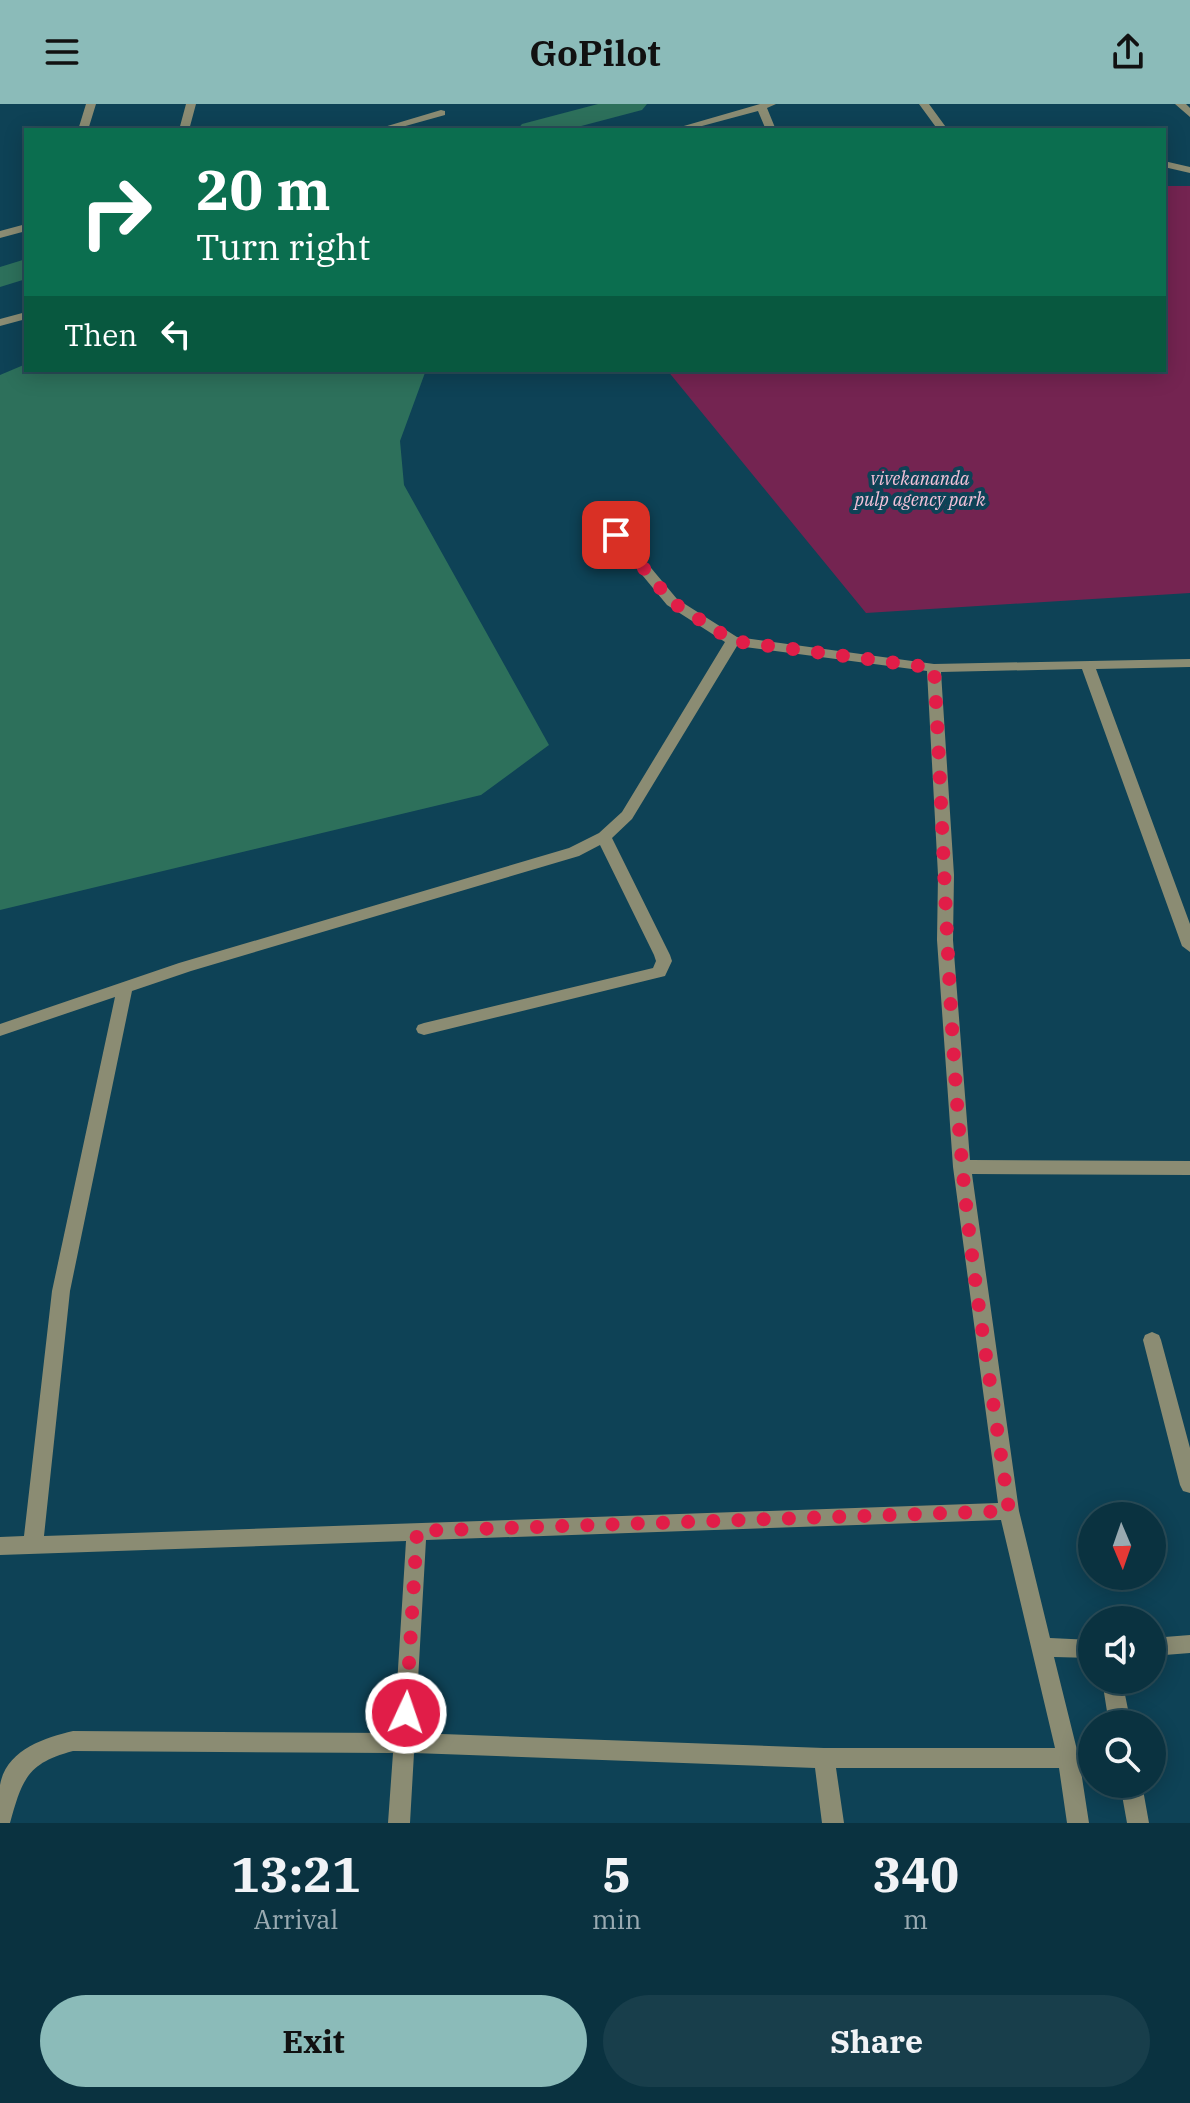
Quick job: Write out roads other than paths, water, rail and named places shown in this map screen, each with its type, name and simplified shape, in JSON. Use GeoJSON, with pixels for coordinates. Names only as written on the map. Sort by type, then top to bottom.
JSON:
{"type":"FeatureCollection","features":[{"type":"Feature","properties":{"kind":"street"},"geometry":{"type":"LineString","coordinates":[[84,128],[91,104]]}},
{"type":"Feature","properties":{"kind":"street"},"geometry":{"type":"LineString","coordinates":[[185,128],[191,104]]}},
{"type":"Feature","properties":{"kind":"street"},"geometry":{"type":"LineString","coordinates":[[924,104],[942,128]]}},
{"type":"Feature","properties":{"kind":"street"},"geometry":{"type":"LineString","coordinates":[[1180,104],[1190,114]]}},
{"type":"Feature","properties":{"kind":"street"},"geometry":{"type":"LineString","coordinates":[[682,128],[766,105],[771,128]]}},
{"type":"Feature","properties":{"kind":"street"},"geometry":{"type":"LineString","coordinates":[[386,128],[441,113]]}},
{"type":"Feature","properties":{"kind":"street"},"geometry":{"type":"LineString","coordinates":[[1166,164],[1190,170]]}},
{"type":"Feature","properties":{"kind":"street"},"geometry":{"type":"LineString","coordinates":[[0,235],[24,228]]}},
{"type":"Feature","properties":{"kind":"street"},"geometry":{"type":"LineString","coordinates":[[0,323],[24,316]]}},
{"type":"Feature","properties":{"kind":"street"},"geometry":{"type":"LineString","coordinates":[[616,535],[672,602],[733,641],[934,668],[1190,663]]}},
{"type":"Feature","properties":{"kind":"street"},"geometry":{"type":"LineString","coordinates":[[0,1030],[125,987],[574,852],[604,837],[627,815],[733,641]]}},
{"type":"Feature","properties":{"kind":"street"},"geometry":{"type":"LineString","coordinates":[[1088,666],[1190,946]]}},
{"type":"Feature","properties":{"kind":"street"},"geometry":{"type":"LineString","coordinates":[[934,668],[946,875],[945,940],[962,1167],[1009,1511],[1068,1758],[1078,1823]]}},
{"type":"Feature","properties":{"kind":"street"},"geometry":{"type":"LineString","coordinates":[[424,1029],[659,972],[664,961],[662,955],[604,837]]}},
{"type":"Feature","properties":{"kind":"street"},"geometry":{"type":"LineString","coordinates":[[33,1546],[61,1291],[125,987]]}},
{"type":"Feature","properties":{"kind":"street"},"geometry":{"type":"LineString","coordinates":[[962,1167],[1190,1168]]}},
{"type":"Feature","properties":{"kind":"street"},"geometry":{"type":"LineString","coordinates":[[1152,1340],[1190,1485]]}},
{"type":"Feature","properties":{"kind":"street"},"geometry":{"type":"LineString","coordinates":[[0,1546],[1009,1511]]}},
{"type":"Feature","properties":{"kind":"street"},"geometry":{"type":"LineString","coordinates":[[399,1823],[417,1531]]}},
{"type":"Feature","properties":{"kind":"street"},"geometry":{"type":"LineString","coordinates":[[1166,1646],[1190,1644]]}},
{"type":"Feature","properties":{"kind":"street"},"geometry":{"type":"LineString","coordinates":[[1043,1647],[1078,1649]]}},
{"type":"Feature","properties":{"kind":"street"},"geometry":{"type":"LineString","coordinates":[[0,1821],[6,1793],[23,1762],[43,1748],[73,1741],[404,1743],[824,1758],[1068,1758]]}},
{"type":"Feature","properties":{"kind":"street"},"geometry":{"type":"LineString","coordinates":[[824,1758],[833,1823]]}},
{"type":"Feature","properties":{"kind":"street"},"geometry":{"type":"LineString","coordinates":[[1134,1798],[1138,1823]]}},
{"type":"Feature","properties":{"kind":"waterway"},"geometry":{"type":"LineString","coordinates":[[540,128],[632,104]]}},
{"type":"Feature","properties":{"kind":"waterway"},"geometry":{"type":"LineString","coordinates":[[0,277],[24,270]]}},
{"type":"Feature","properties":{"kind":"park label","name":"vivekananda pulp agency park"},"geometry":{"type":"Point","coordinates":[920,489]}}]}
